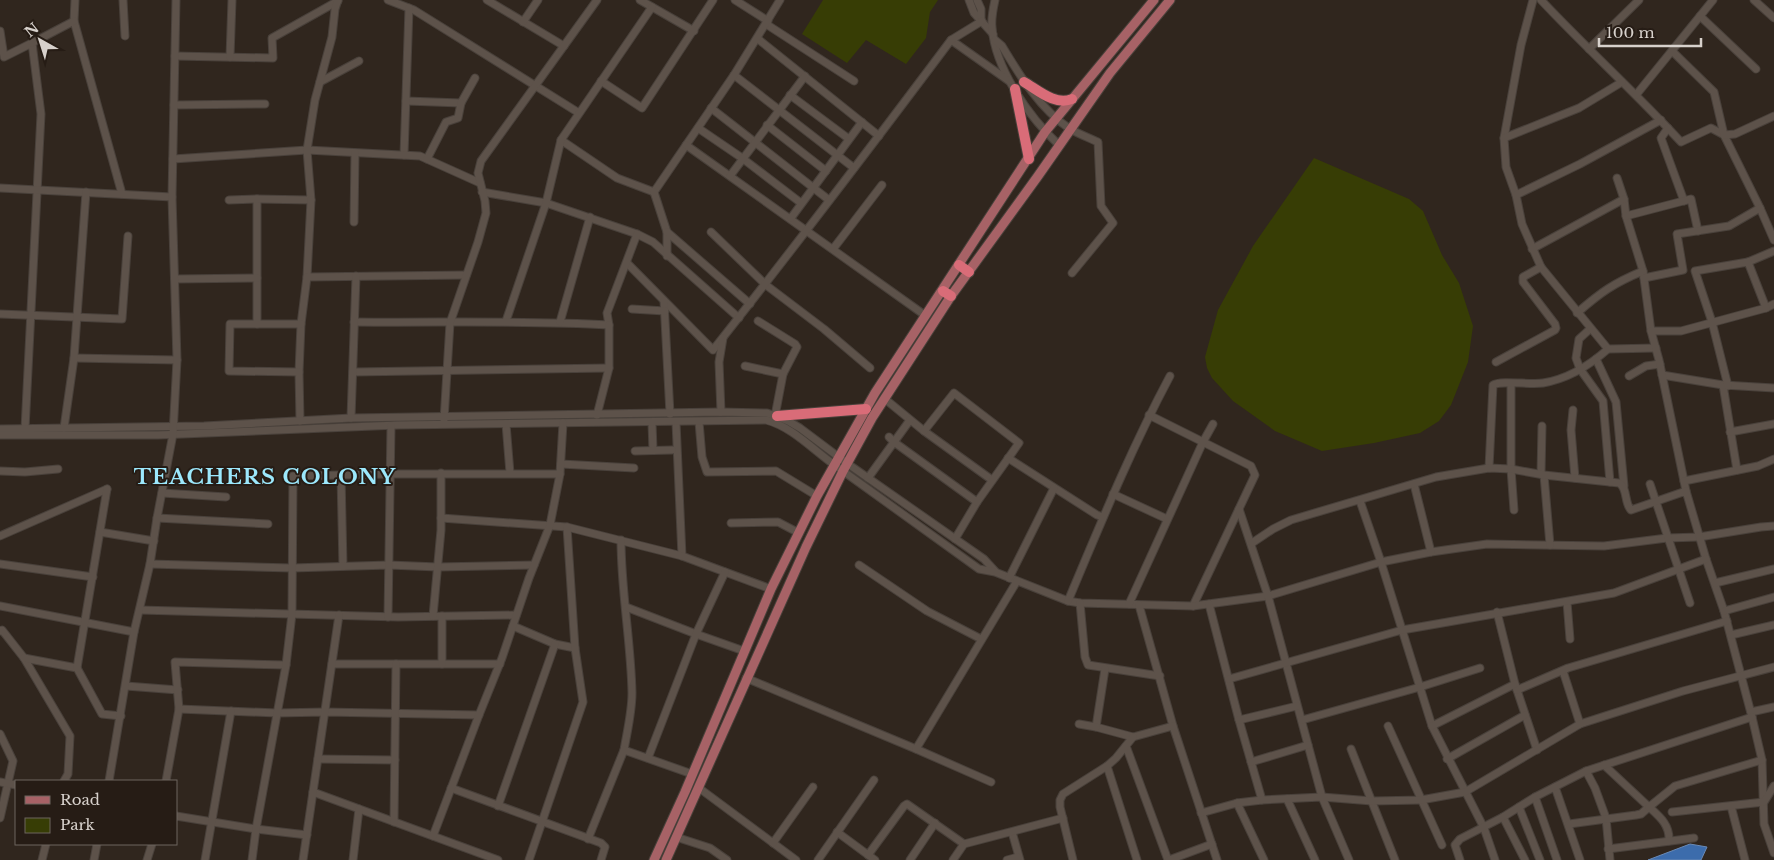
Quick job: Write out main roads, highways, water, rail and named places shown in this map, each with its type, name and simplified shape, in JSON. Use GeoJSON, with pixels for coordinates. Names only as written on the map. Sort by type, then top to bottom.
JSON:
{"type":"FeatureCollection","features":[{"type":"Feature","properties":{"kind":"highway"},"geometry":{"type":"LineString","coordinates":[[1024,82],[1051,98],[1066,101],[1072,99]]}},
{"type":"Feature","properties":{"kind":"highway"},"geometry":{"type":"LineString","coordinates":[[1012,85],[1030,159]]}},
{"type":"Feature","properties":{"kind":"highway"},"geometry":{"type":"LineString","coordinates":[[959,265],[969,272]]}},
{"type":"Feature","properties":{"kind":"highway"},"geometry":{"type":"LineString","coordinates":[[776,416],[866,409]]}},
{"type":"Feature","properties":{"kind":"main road"},"geometry":{"type":"LineString","coordinates":[[666,860],[746,678],[845,467],[872,418],[947,293],[959,265],[1030,159],[1045,132],[1154,0]]}},
{"type":"Feature","properties":{"kind":"main road"},"geometry":{"type":"LineString","coordinates":[[654,860],[771,589],[838,456],[875,393],[926,316],[969,272],[1110,73],[1170,0]]}},
{"type":"Feature","properties":{"kind":"water"},"geometry":{"type":"Polygon","coordinates":[[[1690,844],[1707,847],[1701,860],[1648,860],[1690,844]]]}},
{"type":"Feature","properties":{"kind":"district","name":"TEACHERS COLONY"},"geometry":{"type":"Point","coordinates":[265,477]}}]}
